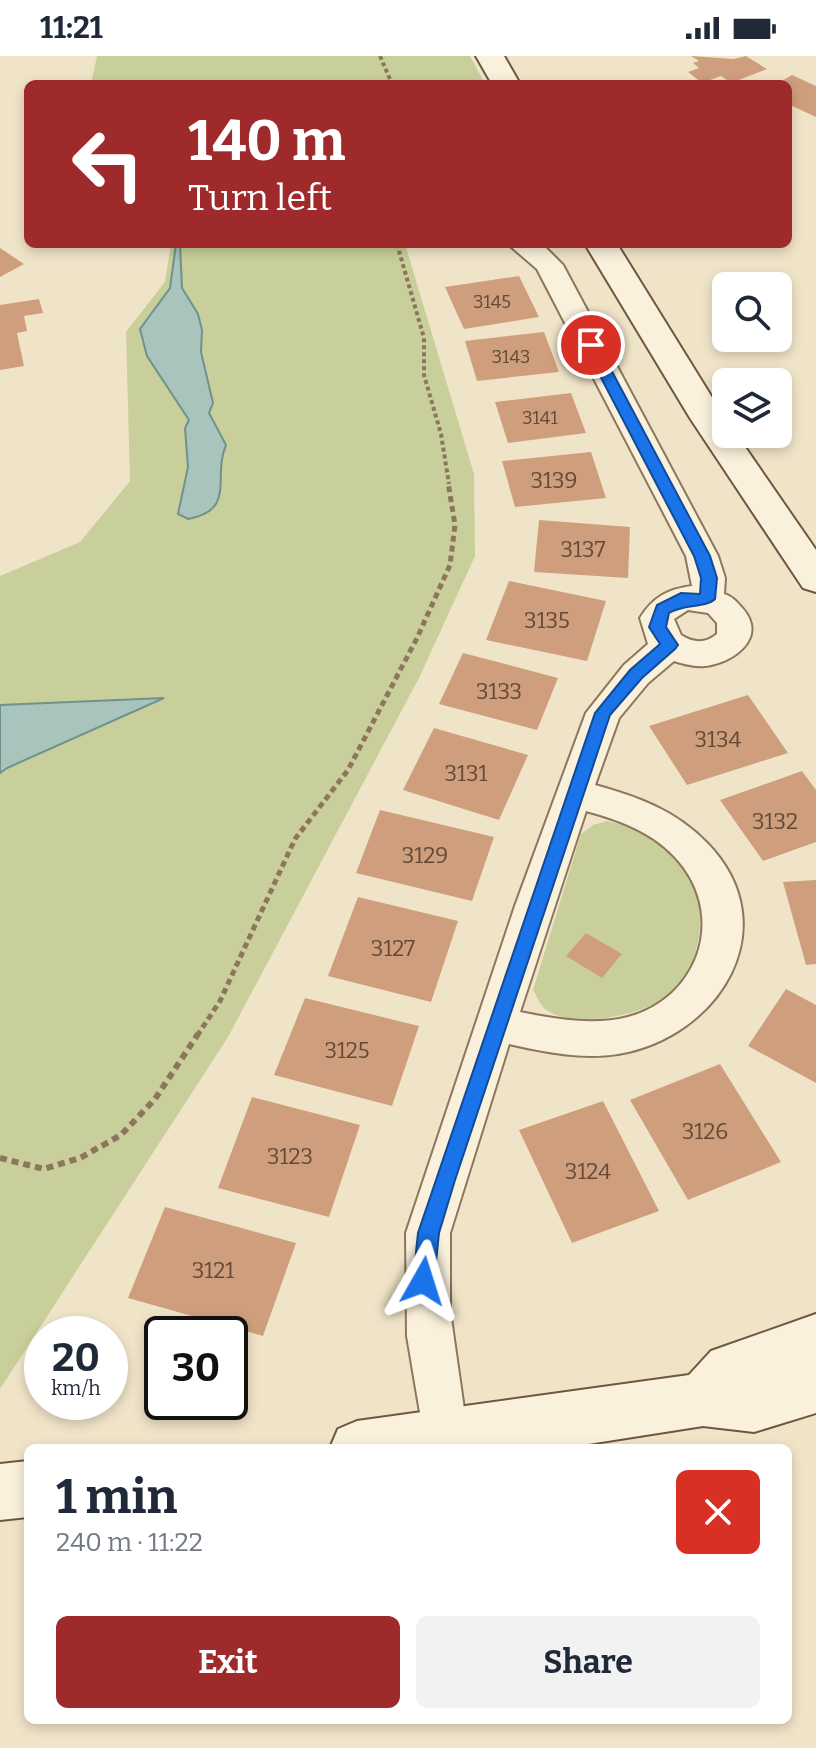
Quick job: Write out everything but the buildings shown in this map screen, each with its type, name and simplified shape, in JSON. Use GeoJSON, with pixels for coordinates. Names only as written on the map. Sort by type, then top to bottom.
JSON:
{"type":"FeatureCollection","features":[{"type":"Feature","properties":{"kind":"street"},"geometry":{"type":"LineString","coordinates":[[490,56],[519,72]]}},
{"type":"Feature","properties":{"kind":"street"},"geometry":{"type":"LineString","coordinates":[[529,248],[549,265],[695,542],[709,578],[707,599]]}},
{"type":"Feature","properties":{"kind":"street"},"geometry":{"type":"LineString","coordinates":[[603,248],[716,431],[816,579]]}},
{"type":"Feature","properties":{"kind":"street"},"geometry":{"type":"LineString","coordinates":[[632,248],[712,380]]}},
{"type":"Feature","properties":{"kind":"street"},"geometry":{"type":"LineString","coordinates":[[755,448],[816,544]]}},
{"type":"Feature","properties":{"kind":"street"},"geometry":{"type":"LineString","coordinates":[[681,599],[707,599],[719,604],[734,620],[736,629],[728,645],[706,654],[680,651],[670,645],[657,627],[662,609],[681,599]]}},
{"type":"Feature","properties":{"kind":"street"},"geometry":{"type":"LineString","coordinates":[[445,1437],[427,1334],[423,1281],[428,1233],[573,793],[603,713],[636,674],[670,645]]}},
{"type":"Feature","properties":{"kind":"street"},"geometry":{"type":"LineString","coordinates":[[496,1024],[561,1039],[635,1033],[666,1021],[693,1001],[711,975],[724,944],[724,913],[716,884],[695,853],[669,830],[641,815],[573,793]]}},
{"type":"Feature","properties":{"kind":"street"},"geometry":{"type":"LineString","coordinates":[[703,1399],[730,1369],[816,1340]]}},
{"type":"Feature","properties":{"kind":"street"},"geometry":{"type":"LineString","coordinates":[[389,1444],[703,1399],[754,1405],[816,1387]]}},
{"type":"Feature","properties":{"kind":"street"},"geometry":{"type":"LineString","coordinates":[[0,1492],[24,1489]]}},
{"type":"Feature","properties":{"kind":"path"},"geometry":{"type":"LineString","coordinates":[[380,56],[390,80]]}},
{"type":"Feature","properties":{"kind":"path"},"geometry":{"type":"LineString","coordinates":[[0,1158],[44,1169],[80,1158],[121,1135],[155,1099],[220,1001],[295,839],[348,770],[417,638],[450,565],[455,525],[441,434],[424,375],[424,338],[398,248]]}},
{"type":"Feature","properties":{"kind":"green space"},"geometry":{"type":"Polygon","coordinates":[[[97,56],[470,56],[483,80],[92,80],[97,56]]]}},
{"type":"Feature","properties":{"kind":"green space"},"geometry":{"type":"Polygon","coordinates":[[[170,248],[406,248],[474,474],[475,556],[419,678],[228,1037],[47,1316],[24,1316],[24,1352],[0,1389],[0,576],[80,542],[130,481],[126,332],[165,282],[170,248]]]}},
{"type":"Feature","properties":{"kind":"green space"},"geometry":{"type":"Polygon","coordinates":[[[607,821],[647,836],[678,860],[697,894],[699,936],[686,976],[668,997],[612,1017],[571,1019],[542,1006],[533,990],[581,834],[593,825],[607,821]]]}},
{"type":"Feature","properties":{"kind":"water"},"geometry":{"type":"Polygon","coordinates":[[[175,248],[180,248],[182,288],[198,314],[202,330],[201,352],[213,403],[209,413],[226,445],[218,500],[203,515],[188,519],[178,514],[188,467],[185,428],[189,420],[147,356],[140,329],[170,288],[175,248]]]}},
{"type":"Feature","properties":{"kind":"water"},"geometry":{"type":"Polygon","coordinates":[[[164,698],[7,768],[0,773],[0,705],[164,698]]]}},
{"type":"Feature","properties":{"kind":"route"},"geometry":{"type":"LineString","coordinates":[[423,1281],[428,1233],[444,1180],[544,878],[603,713],[636,674],[670,645],[661,637],[657,627],[657,618],[662,609],[681,599],[707,599],[709,578],[702,556],[591,345]]}}]}
